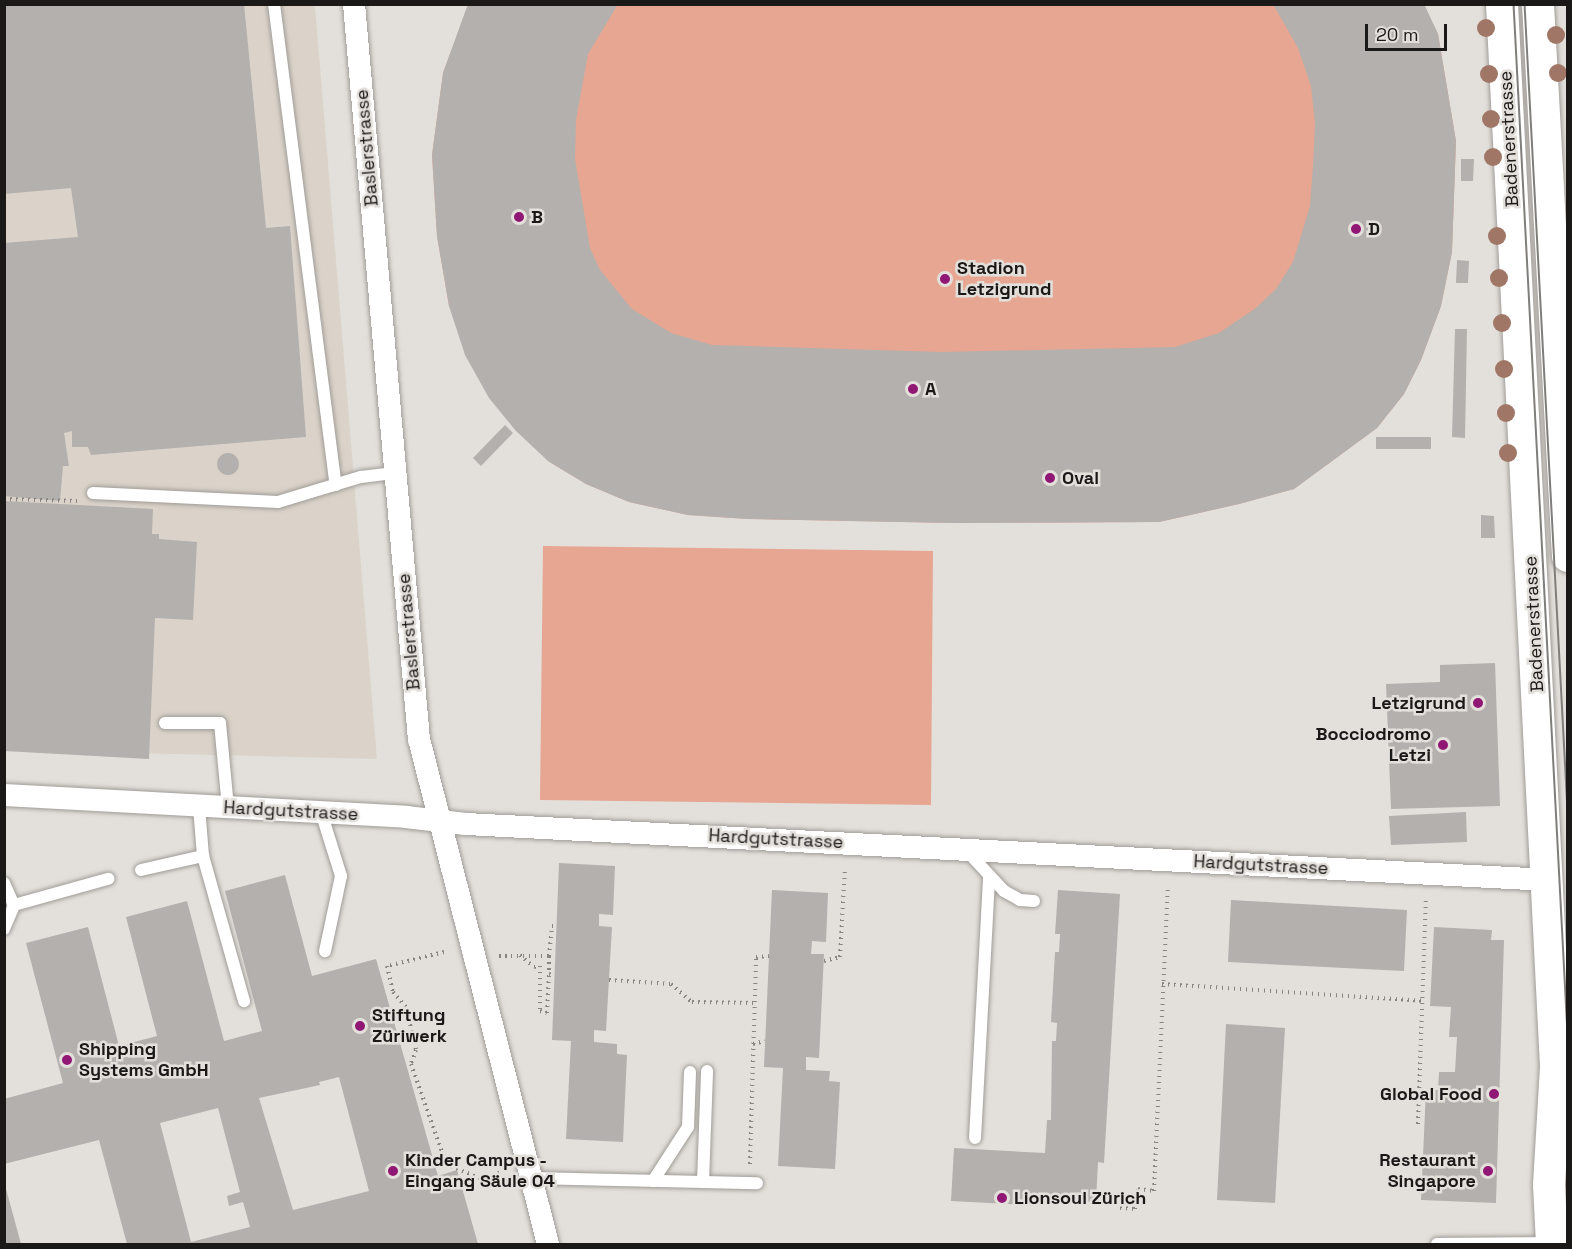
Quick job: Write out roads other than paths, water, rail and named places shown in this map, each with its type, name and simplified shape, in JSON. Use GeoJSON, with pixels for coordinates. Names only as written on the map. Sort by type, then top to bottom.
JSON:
{"type":"FeatureCollection","features":[{"type":"Feature","properties":{"kind":"street","name":"Baslerstrasse"},"geometry":{"type":"LineString","coordinates":[[354,4],[419,739],[437,820],[548,1245]]}},
{"type":"Feature","properties":{"kind":"street","name":"Badenerstrasse"},"geometry":{"type":"LineString","coordinates":[[1502,4],[1556,1067],[1549,1185],[1552,1244]]}},
{"type":"Feature","properties":{"kind":"street","name":"Badenerstrasse"},"geometry":{"type":"LineString","coordinates":[[1538,4],[1563,370],[1568,556]]}},
{"type":"Feature","properties":{"kind":"street","name":"Hardgutstrasse"},"geometry":{"type":"LineString","coordinates":[[4,795],[1548,880]]}},
{"type":"Feature","properties":{"kind":"lane"},"geometry":{"type":"LineString","coordinates":[[274,4],[336,485]]}},
{"type":"Feature","properties":{"kind":"lane"},"geometry":{"type":"LineString","coordinates":[[93,493],[278,502],[336,485],[395,473]]}},
{"type":"Feature","properties":{"kind":"lane"},"geometry":{"type":"LineString","coordinates":[[165,723],[220,723],[228,807]]}},
{"type":"Feature","properties":{"kind":"lane"},"geometry":{"type":"LineString","coordinates":[[200,806],[202,856],[244,1001]]}},
{"type":"Feature","properties":{"kind":"lane"},"geometry":{"type":"LineString","coordinates":[[321,812],[342,876],[325,951]]}},
{"type":"Feature","properties":{"kind":"lane"},"geometry":{"type":"LineString","coordinates":[[965,848],[989,877],[1020,900],[1034,901]]}},
{"type":"Feature","properties":{"kind":"lane"},"geometry":{"type":"LineString","coordinates":[[141,870],[202,856]]}},
{"type":"Feature","properties":{"kind":"lane"},"geometry":{"type":"LineString","coordinates":[[975,1138],[989,877]]}},
{"type":"Feature","properties":{"kind":"lane"},"geometry":{"type":"LineString","coordinates":[[14,905],[108,879]]}},
{"type":"Feature","properties":{"kind":"lane"},"geometry":{"type":"LineString","coordinates":[[4,883],[14,905],[4,929]]}},
{"type":"Feature","properties":{"kind":"lane"},"geometry":{"type":"LineString","coordinates":[[703,1182],[708,1071]]}},
{"type":"Feature","properties":{"kind":"lane"},"geometry":{"type":"LineString","coordinates":[[653,1181],[688,1127],[690,1072]]}},
{"type":"Feature","properties":{"kind":"lane"},"geometry":{"type":"LineString","coordinates":[[531,1178],[753,1183]]}},
{"type":"Feature","properties":{"kind":"lane"},"geometry":{"type":"LineString","coordinates":[[1437,1245],[1552,1244]]}},
{"type":"Feature","properties":{"kind":"tram line"},"geometry":{"type":"LineString","coordinates":[[1514,4],[1568,1035]]}},
{"type":"Feature","properties":{"kind":"tram line"},"geometry":{"type":"LineString","coordinates":[[1525,4],[1568,812]]}},
{"type":"Feature","properties":{"kind":"place","name":"B"},"geometry":{"type":"Point","coordinates":[519,217]}},
{"type":"Feature","properties":{"kind":"place","name":"D"},"geometry":{"type":"Point","coordinates":[1356,229]}},
{"type":"Feature","properties":{"kind":"place","name":"Stadion Letzigrund"},"geometry":{"type":"Point","coordinates":[945,279]}},
{"type":"Feature","properties":{"kind":"place","name":"A"},"geometry":{"type":"Point","coordinates":[913,389]}},
{"type":"Feature","properties":{"kind":"place","name":"Oval"},"geometry":{"type":"Point","coordinates":[1050,478]}},
{"type":"Feature","properties":{"kind":"place","name":"Letzigrund"},"geometry":{"type":"Point","coordinates":[1478,703]}},
{"type":"Feature","properties":{"kind":"place","name":"Bocciodromo Letzi"},"geometry":{"type":"Point","coordinates":[1443,745]}},
{"type":"Feature","properties":{"kind":"place","name":"Stiftung Züriwerk"},"geometry":{"type":"Point","coordinates":[360,1026]}},
{"type":"Feature","properties":{"kind":"place","name":"Shipping Systems GmbH"},"geometry":{"type":"Point","coordinates":[67,1060]}},
{"type":"Feature","properties":{"kind":"place","name":"Global Food"},"geometry":{"type":"Point","coordinates":[1494,1094]}},
{"type":"Feature","properties":{"kind":"place","name":"Kinder Campus - Eingang Säule 04"},"geometry":{"type":"Point","coordinates":[393,1171]}},
{"type":"Feature","properties":{"kind":"place","name":"Restaurant Singapore"},"geometry":{"type":"Point","coordinates":[1488,1171]}},
{"type":"Feature","properties":{"kind":"place","name":"Lionsoul Zürich"},"geometry":{"type":"Point","coordinates":[1002,1198]}}]}
